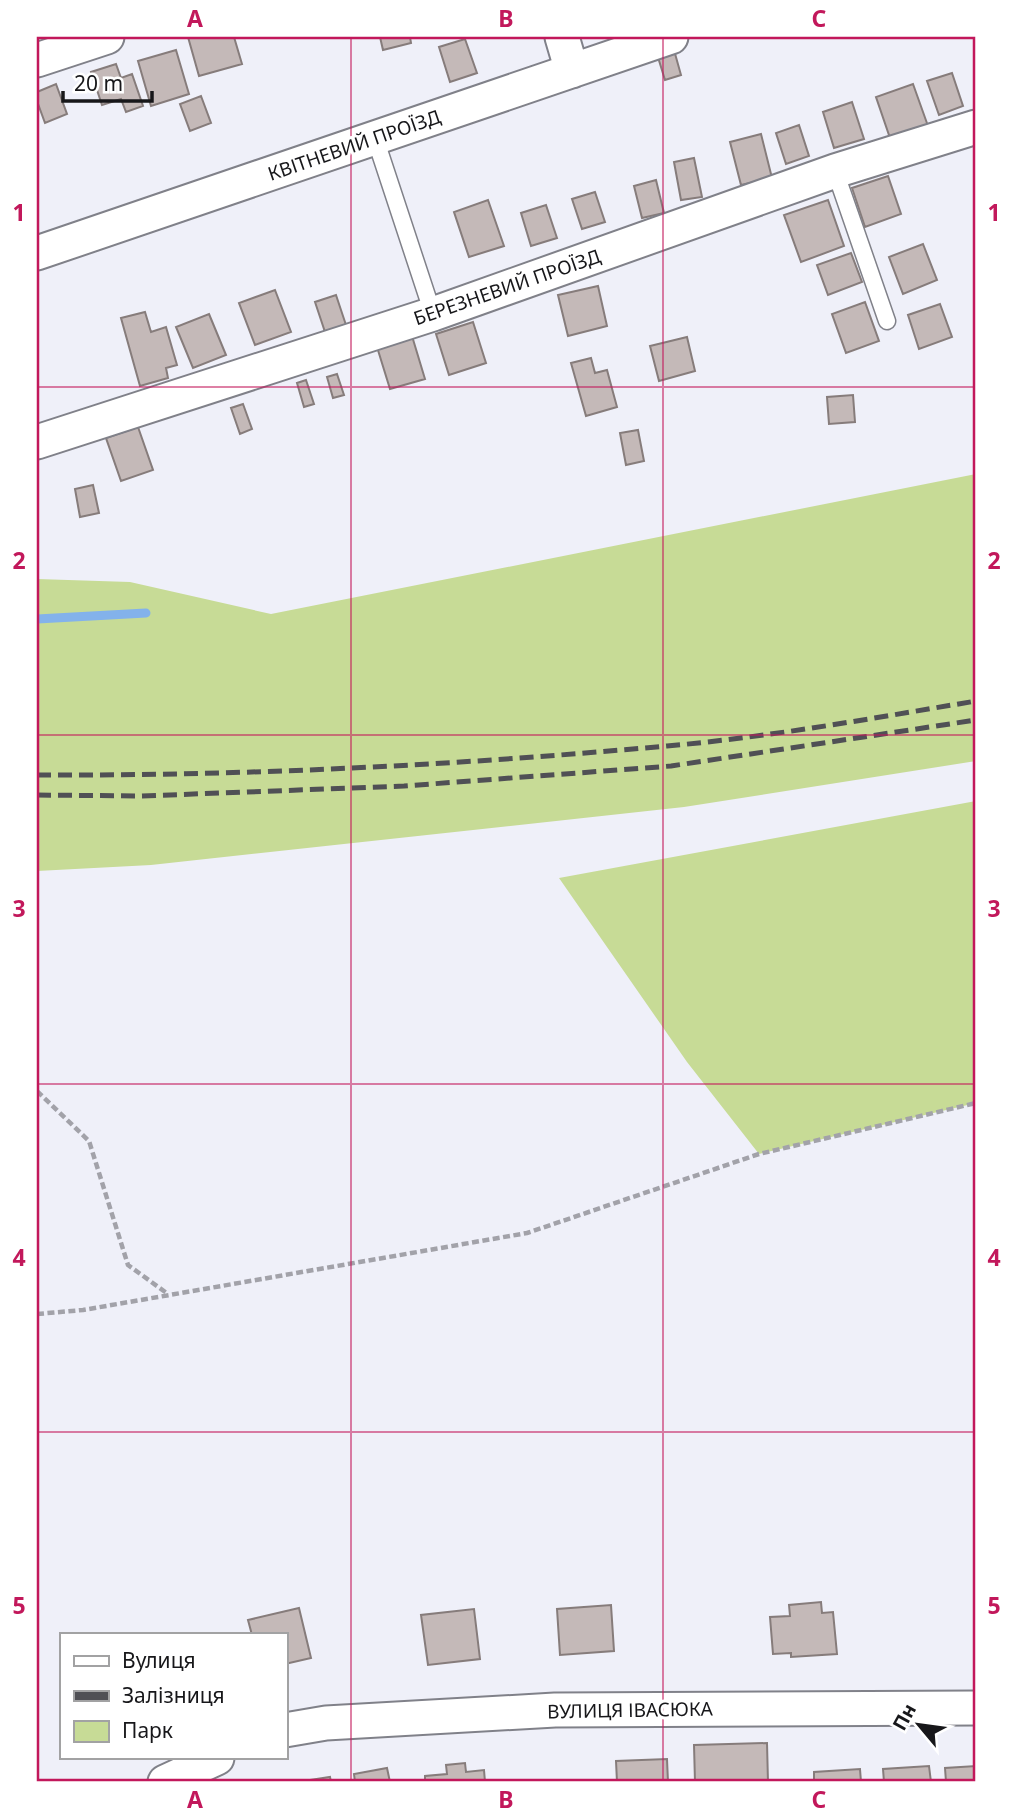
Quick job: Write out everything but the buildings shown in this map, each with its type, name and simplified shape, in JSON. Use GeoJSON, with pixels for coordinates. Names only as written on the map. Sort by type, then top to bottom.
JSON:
{"type":"FeatureCollection","features":[{"type":"Feature","properties":{"kind":"street"},"geometry":{"type":"LineString","coordinates":[[37,60],[107,37]]}},
{"type":"Feature","properties":{"kind":"street"},"geometry":{"type":"LineString","coordinates":[[562,37],[572,71]]}},
{"type":"Feature","properties":{"kind":"street","name":"КВІТНЕВИЙ ПРОЇЗД"},"geometry":{"type":"LineString","coordinates":[[37,253],[671,37]]}},
{"type":"Feature","properties":{"kind":"street","name":"БЕРЕЗНЕВИЙ ПРОЇЗД"},"geometry":{"type":"LineString","coordinates":[[37,442],[433,314],[835,171],[976,127]]}},
{"type":"Feature","properties":{"kind":"street","name":"ВУЛИЦЯ ІВАСЮКА"},"geometry":{"type":"LineString","coordinates":[[287,1730],[326,1723],[555,1710],[976,1708]]}},
{"type":"Feature","properties":{"kind":"street"},"geometry":{"type":"LineString","coordinates":[[165,1782],[215,1759]]}},
{"type":"Feature","properties":{"kind":"lane"},"geometry":{"type":"LineString","coordinates":[[375,138],[433,314]]}},
{"type":"Feature","properties":{"kind":"lane"},"geometry":{"type":"LineString","coordinates":[[835,171],[887,321]]}},
{"type":"Feature","properties":{"kind":"path"},"geometry":{"type":"LineString","coordinates":[[37,1091],[89,1141],[128,1265],[168,1294]]}},
{"type":"Feature","properties":{"kind":"path"},"geometry":{"type":"LineString","coordinates":[[37,1314],[83,1310],[527,1233],[759,1154],[976,1103]]}},
{"type":"Feature","properties":{"kind":"green space"},"geometry":{"type":"Polygon","coordinates":[[[976,474],[976,761],[684,807],[151,865],[37,871],[37,579],[130,582],[271,614],[976,474]]]}},
{"type":"Feature","properties":{"kind":"green space"},"geometry":{"type":"Polygon","coordinates":[[[976,801],[976,1103],[759,1154],[687,1062],[559,878],[976,801]]]}},
{"type":"Feature","properties":{"kind":"waterway"},"geometry":{"type":"LineString","coordinates":[[37,619],[146,613]]}},
{"type":"Feature","properties":{"kind":"railway"},"geometry":{"type":"LineString","coordinates":[[37,775],[274,771],[589,753],[744,738],[976,701]]}},
{"type":"Feature","properties":{"kind":"railway"},"geometry":{"type":"LineString","coordinates":[[37,795],[142,796],[404,786],[671,766],[976,720]]}}]}
